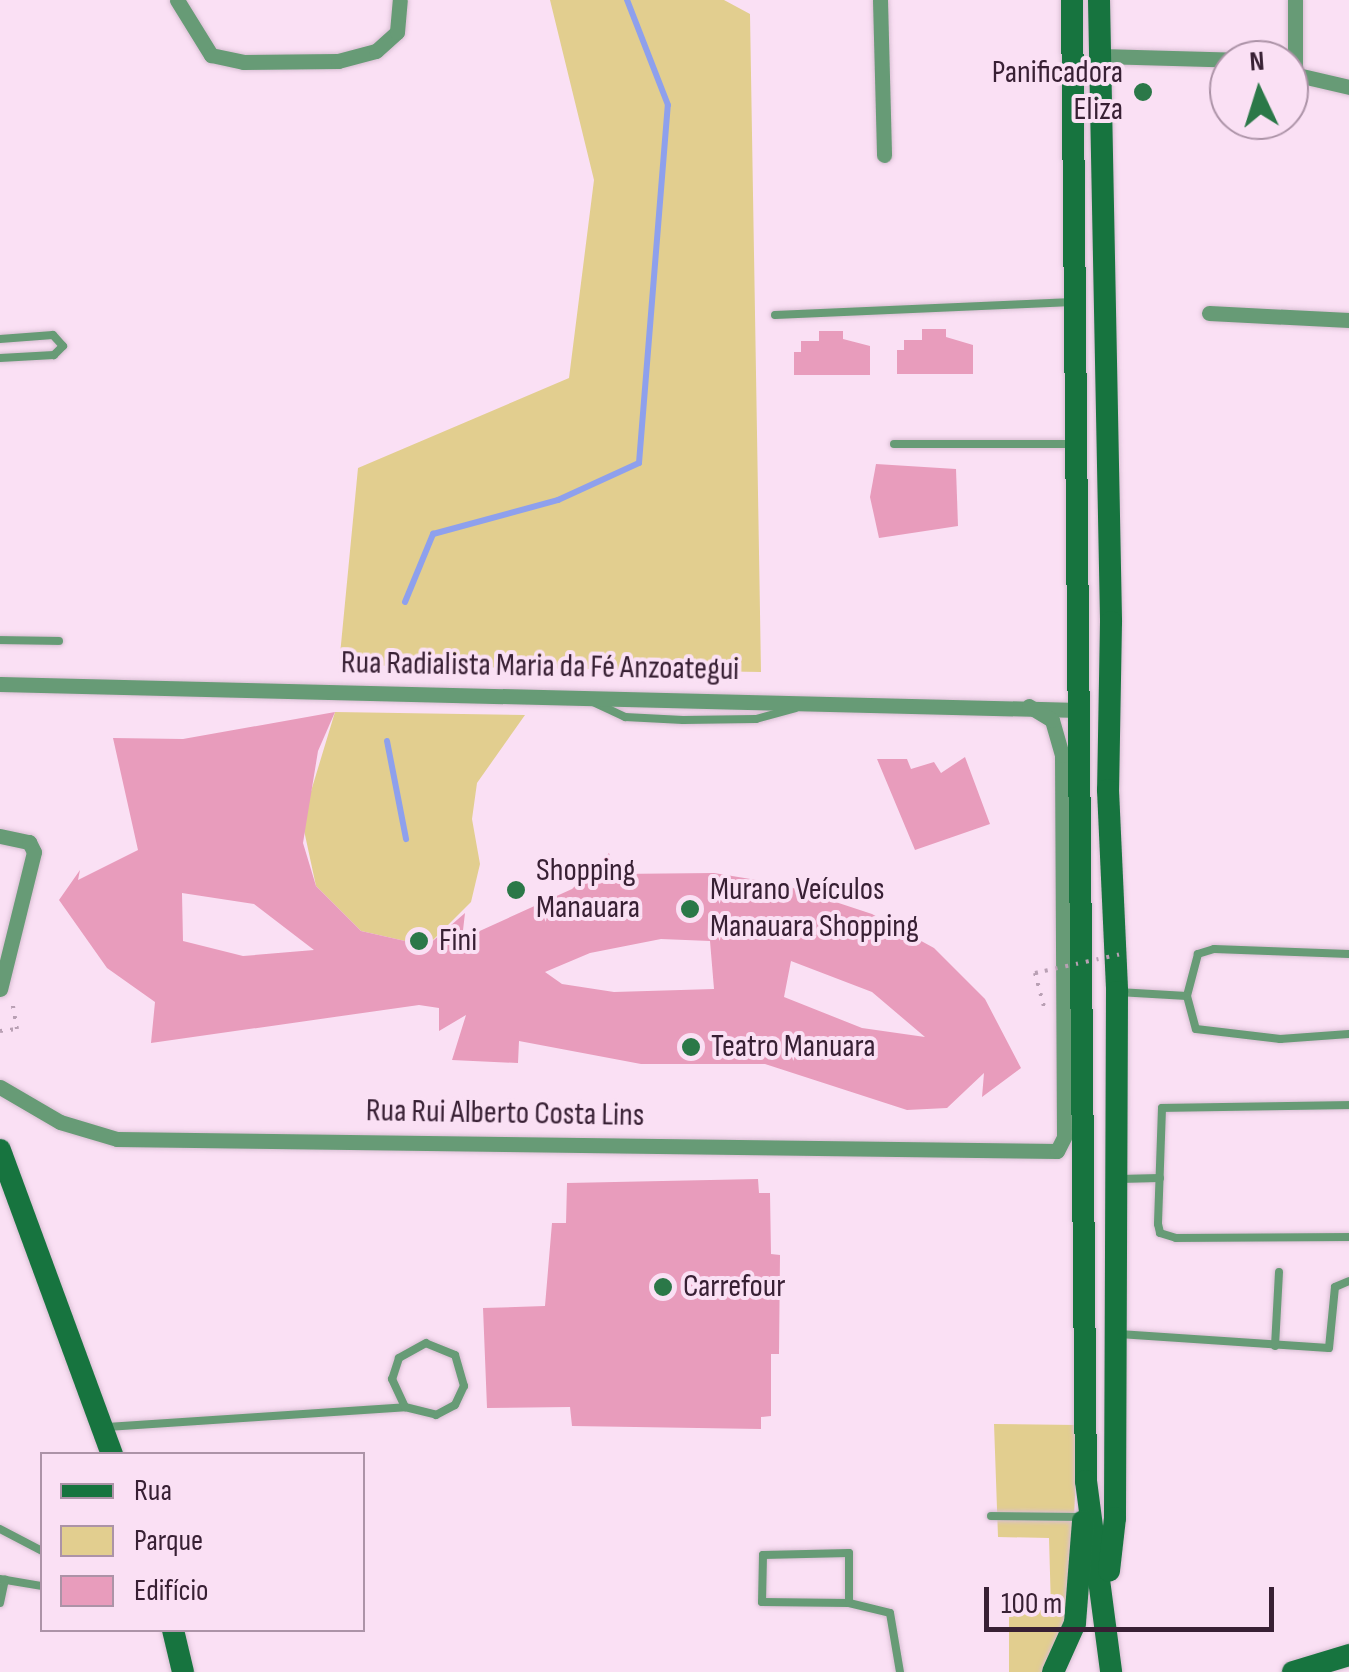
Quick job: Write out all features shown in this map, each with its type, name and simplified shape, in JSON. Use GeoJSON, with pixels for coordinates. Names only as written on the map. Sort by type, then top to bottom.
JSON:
{"type":"FeatureCollection","features":[{"type":"Feature","properties":{"kind":"main road"},"geometry":{"type":"LineString","coordinates":[[1053,1672],[1075,1624],[1086,1481],[1078,302],[1072,0]]}},
{"type":"Feature","properties":{"kind":"main road"},"geometry":{"type":"LineString","coordinates":[[1099,0],[1108,790],[1117,992],[1115,1518],[1105,1604]]}},
{"type":"Feature","properties":{"kind":"main road"},"geometry":{"type":"LineString","coordinates":[[1062,804],[1081,830]]}},
{"type":"Feature","properties":{"kind":"main road"},"geometry":{"type":"LineString","coordinates":[[1061,929],[1082,900]]}},
{"type":"Feature","properties":{"kind":"main road"},"geometry":{"type":"LineString","coordinates":[[0,1150],[7,1192],[111,1452]]}},
{"type":"Feature","properties":{"kind":"main road"},"geometry":{"type":"LineString","coordinates":[[1086,1481],[1105,1604],[1110,1672]]}},
{"type":"Feature","properties":{"kind":"main road"},"geometry":{"type":"LineString","coordinates":[[173,1632],[183,1672]]}},
{"type":"Feature","properties":{"kind":"main road"},"geometry":{"type":"LineString","coordinates":[[1293,1672],[1345,1662]]}},
{"type":"Feature","properties":{"kind":"street"},"geometry":{"type":"LineString","coordinates":[[177,0],[211,55],[243,62],[338,61],[376,51],[397,32],[400,0]]}},
{"type":"Feature","properties":{"kind":"street"},"geometry":{"type":"LineString","coordinates":[[880,0],[884,155]]}},
{"type":"Feature","properties":{"kind":"street"},"geometry":{"type":"LineString","coordinates":[[1293,40],[1294,0]]}},
{"type":"Feature","properties":{"kind":"street"},"geometry":{"type":"LineString","coordinates":[[1100,56],[1209,59]]}},
{"type":"Feature","properties":{"kind":"street"},"geometry":{"type":"LineString","coordinates":[[1309,78],[1349,88]]}},
{"type":"Feature","properties":{"kind":"street"},"geometry":{"type":"LineString","coordinates":[[1209,313],[1349,320]]}},
{"type":"Feature","properties":{"kind":"street","name":"Rua Radialista Maria da Fé Anzoategui"},"geometry":{"type":"LineString","coordinates":[[0,684],[1079,710]]}},
{"type":"Feature","properties":{"kind":"street"},"geometry":{"type":"LineString","coordinates":[[1029,706],[1052,720],[1058,734],[1062,804],[1060,1019]]}},
{"type":"Feature","properties":{"kind":"street"},"geometry":{"type":"LineString","coordinates":[[0,836],[29,842],[34,852],[6,994]]}},
{"type":"Feature","properties":{"kind":"street","name":"Rua Rui Alberto Costa Lins"},"geometry":{"type":"LineString","coordinates":[[0,1087],[60,1122],[117,1138],[1022,1153],[1056,1150],[1063,1141],[1060,1019]]}},
{"type":"Feature","properties":{"kind":"lane"},"geometry":{"type":"LineString","coordinates":[[775,315],[1078,302]]}},
{"type":"Feature","properties":{"kind":"lane"},"geometry":{"type":"LineString","coordinates":[[0,339],[53,335],[63,346],[54,355],[0,358]]}},
{"type":"Feature","properties":{"kind":"lane"},"geometry":{"type":"LineString","coordinates":[[894,444],[1078,444]]}},
{"type":"Feature","properties":{"kind":"lane"},"geometry":{"type":"LineString","coordinates":[[0,640],[60,641]]}},
{"type":"Feature","properties":{"kind":"lane"},"geometry":{"type":"LineString","coordinates":[[1349,954],[1214,949],[1198,954],[1188,996],[1196,1028],[1280,1038],[1349,1034]]}},
{"type":"Feature","properties":{"kind":"lane"},"geometry":{"type":"LineString","coordinates":[[1117,992],[1167,1000],[1188,996]]}},
{"type":"Feature","properties":{"kind":"lane"},"geometry":{"type":"LineString","coordinates":[[1349,1105],[1169,1105],[1159,1112],[1160,1233],[1349,1237]]}},
{"type":"Feature","properties":{"kind":"lane"},"geometry":{"type":"LineString","coordinates":[[1116,1179],[1160,1178]]}},
{"type":"Feature","properties":{"kind":"lane"},"geometry":{"type":"LineString","coordinates":[[1276,1346],[1279,1272]]}},
{"type":"Feature","properties":{"kind":"lane"},"geometry":{"type":"LineString","coordinates":[[1116,1334],[1329,1348],[1334,1287],[1349,1281]]}},
{"type":"Feature","properties":{"kind":"lane"},"geometry":{"type":"LineString","coordinates":[[102,1427],[405,1408],[436,1415],[455,1404],[464,1374],[447,1348],[426,1343],[398,1358],[393,1390],[405,1408]]}},
{"type":"Feature","properties":{"kind":"lane"},"geometry":{"type":"LineString","coordinates":[[991,1516],[1084,1517]]}},
{"type":"Feature","properties":{"kind":"lane"},"geometry":{"type":"LineString","coordinates":[[0,1529],[40,1550]]}},
{"type":"Feature","properties":{"kind":"lane"},"geometry":{"type":"LineString","coordinates":[[850,1603],[848,1553],[762,1555],[762,1602],[850,1603],[896,1620],[900,1672]]}},
{"type":"Feature","properties":{"kind":"lane"},"geometry":{"type":"LineString","coordinates":[[0,1603],[3,1579],[40,1586]]}},
{"type":"Feature","properties":{"kind":"path"},"geometry":{"type":"LineString","coordinates":[[1060,1019],[1048,1021],[1035,973],[1126,954]]}},
{"type":"Feature","properties":{"kind":"path"},"geometry":{"type":"LineString","coordinates":[[0,1031],[17,1030],[6,994]]}},
{"type":"Feature","properties":{"kind":"green space"},"geometry":{"type":"Polygon","coordinates":[[[550,0],[724,0],[750,14],[761,672],[339,665],[358,468],[569,378],[594,180],[550,0]]]}},
{"type":"Feature","properties":{"kind":"green space"},"geometry":{"type":"Polygon","coordinates":[[[335,712],[525,715],[477,783],[472,819],[480,864],[471,902],[427,946],[361,931],[316,886],[302,821],[335,712]]]}},
{"type":"Feature","properties":{"kind":"green space"},"geometry":{"type":"Polygon","coordinates":[[[994,1424],[1078,1425],[1069,1637],[1049,1672],[1009,1672],[1009,1613],[1051,1609],[1049,1538],[998,1537],[994,1424]]]}},
{"type":"Feature","properties":{"kind":"building"},"geometry":{"type":"Polygon","coordinates":[[[922,329],[946,329],[946,337],[973,345],[973,374],[897,374],[897,350],[904,350],[904,340],[922,340],[922,329]]]}},
{"type":"Feature","properties":{"kind":"building"},"geometry":{"type":"Polygon","coordinates":[[[819,331],[843,331],[843,339],[870,346],[870,375],[794,375],[794,352],[801,352],[801,341],[819,341],[819,331]]]}},
{"type":"Feature","properties":{"kind":"building"},"geometry":{"type":"Polygon","coordinates":[[[876,464],[956,469],[958,526],[879,538],[870,497],[876,464]]]}},
{"type":"Feature","properties":{"kind":"building","name":"Murano Veículos Manauara Shopping"},"geometry":{"type":"Polygon","coordinates":[[[335,712],[318,751],[303,843],[316,886],[361,931],[427,946],[465,913],[462,939],[572,889],[609,853],[616,874],[714,873],[781,884],[872,914],[934,948],[985,999],[1021,1068],[982,1097],[984,1073],[947,1108],[907,1110],[765,1064],[641,1064],[519,1041],[518,1063],[452,1060],[466,1015],[439,1031],[439,1008],[419,1005],[151,1043],[155,1002],[107,968],[59,900],[80,870],[78,880],[138,850],[113,738],[183,739],[335,712]],[[182,893],[183,941],[243,956],[314,950],[254,904],[182,893]],[[661,939],[590,953],[545,972],[562,984],[614,992],[714,989],[710,941],[661,939]],[[791,961],[784,997],[862,1028],[925,1037],[872,992],[791,961]]]}},
{"type":"Feature","properties":{"kind":"building"},"geometry":{"type":"Polygon","coordinates":[[[965,757],[990,824],[915,850],[877,759],[907,759],[911,769],[934,762],[941,773],[965,757]]]}},
{"type":"Feature","properties":{"kind":"building","name":"Carrefour"},"geometry":{"type":"Polygon","coordinates":[[[758,1179],[759,1193],[770,1193],[771,1254],[780,1255],[779,1354],[771,1354],[771,1416],[761,1417],[761,1429],[572,1426],[570,1407],[487,1408],[483,1308],[545,1306],[552,1223],[566,1223],[567,1183],[758,1179]]]}},
{"type":"Feature","properties":{"kind":"waterway"},"geometry":{"type":"LineString","coordinates":[[405,602],[433,534],[558,500],[639,463],[668,105],[627,0]]}},
{"type":"Feature","properties":{"kind":"waterway"},"geometry":{"type":"LineString","coordinates":[[387,741],[406,839]]}},
{"type":"Feature","properties":{"kind":"place","name":"Panificadora Eliza"},"geometry":{"type":"Point","coordinates":[1143,92]}},
{"type":"Feature","properties":{"kind":"place","name":"Shopping Manauara"},"geometry":{"type":"Point","coordinates":[516,890]}},
{"type":"Feature","properties":{"kind":"place","name":"Murano Veículos Manauara Shopping"},"geometry":{"type":"Point","coordinates":[690,909]}},
{"type":"Feature","properties":{"kind":"place","name":"Fini"},"geometry":{"type":"Point","coordinates":[419,941]}},
{"type":"Feature","properties":{"kind":"place","name":"Teatro Manuara"},"geometry":{"type":"Point","coordinates":[691,1047]}},
{"type":"Feature","properties":{"kind":"place","name":"Carrefour"},"geometry":{"type":"Point","coordinates":[663,1287]}}]}
